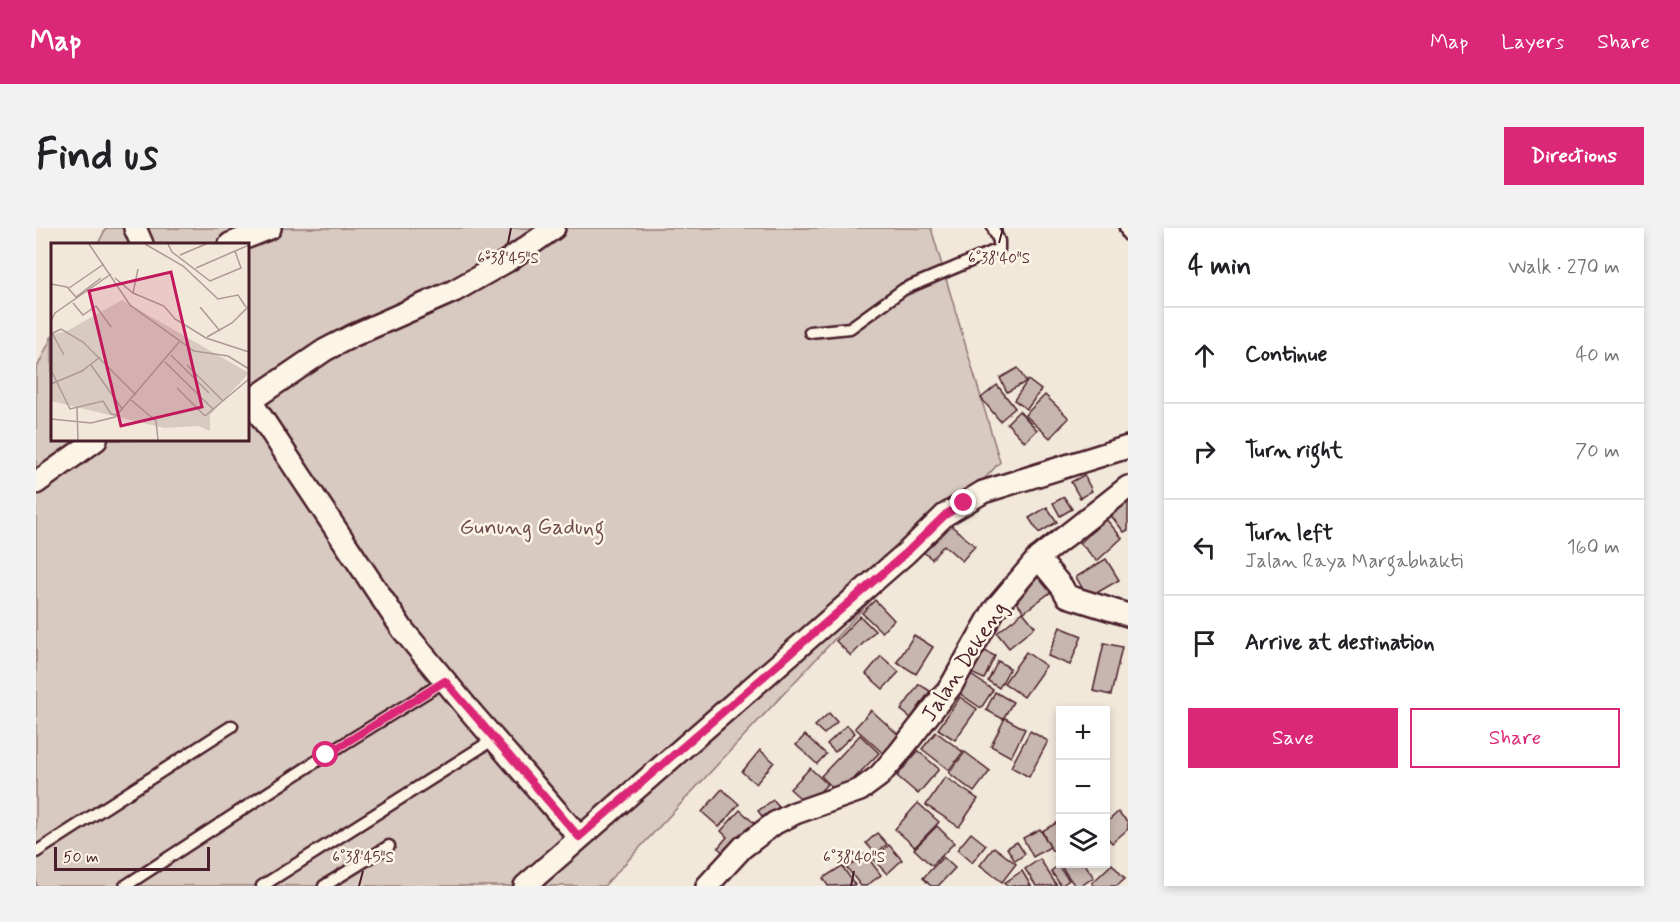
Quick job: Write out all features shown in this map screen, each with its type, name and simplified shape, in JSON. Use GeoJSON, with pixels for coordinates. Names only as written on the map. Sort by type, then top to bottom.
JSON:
{"type":"FeatureCollection","features":[{"type":"Feature","properties":{"kind":"street"},"geometry":{"type":"LineString","coordinates":[[135,228],[142,243]]}},
{"type":"Feature","properties":{"kind":"street"},"geometry":{"type":"LineString","coordinates":[[232,243],[270,228]]}},
{"type":"Feature","properties":{"kind":"street"},"geometry":{"type":"LineString","coordinates":[[554,228],[507,261],[454,291],[325,350],[249,399],[404,630],[579,837]]}},
{"type":"Feature","properties":{"kind":"street"},"geometry":{"type":"LineString","coordinates":[[36,483],[95,441]]}},
{"type":"Feature","properties":{"kind":"street"},"geometry":{"type":"LineString","coordinates":[[525,886],[906,553],[945,515],[983,492],[1128,447]]}},
{"type":"Feature","properties":{"kind":"street","name":"Jalan Dekeng"},"geometry":{"type":"LineString","coordinates":[[707,886],[743,847],[775,823],[795,813],[860,789],[879,776],[951,686],[994,610],[1038,558],[1128,488]]}},
{"type":"Feature","properties":{"kind":"street"},"geometry":{"type":"LineString","coordinates":[[1038,558],[1062,587],[1066,596],[1128,615]]}},
{"type":"Feature","properties":{"kind":"lane"},"geometry":{"type":"LineString","coordinates":[[810,332],[850,328],[904,289],[999,249],[999,241],[993,228]]}},
{"type":"Feature","properties":{"kind":"lane"},"geometry":{"type":"LineString","coordinates":[[1125,228],[1128,235]]}},
{"type":"Feature","properties":{"kind":"lane"},"geometry":{"type":"LineString","coordinates":[[125,886],[326,755],[445,681]]}},
{"type":"Feature","properties":{"kind":"lane"},"geometry":{"type":"LineString","coordinates":[[36,852],[232,726]]}},
{"type":"Feature","properties":{"kind":"lane"},"geometry":{"type":"LineString","coordinates":[[262,886],[494,739]]}},
{"type":"Feature","properties":{"kind":"lane"},"geometry":{"type":"LineString","coordinates":[[324,886],[389,846]]}},
{"type":"Feature","properties":{"kind":"green space","name":"Gunung Gadung"},"geometry":{"type":"Polygon","coordinates":[[[106,228],[931,228],[1000,462],[604,886],[36,886],[36,370],[51,338],[51,441],[249,441],[249,243],[98,243],[106,228]]]}},
{"type":"Feature","properties":{"kind":"building"},"geometry":{"type":"Polygon","coordinates":[[[1018,368],[1026,382],[1007,392],[1000,378],[1018,368]]]}},
{"type":"Feature","properties":{"kind":"building"},"geometry":{"type":"Polygon","coordinates":[[[1028,380],[1041,390],[1027,409],[1014,400],[1028,380]]]}},
{"type":"Feature","properties":{"kind":"building"},"geometry":{"type":"Polygon","coordinates":[[[997,385],[1015,408],[1000,421],[981,398],[997,385]]]}},
{"type":"Feature","properties":{"kind":"building"},"geometry":{"type":"Polygon","coordinates":[[[1045,395],[1069,418],[1050,438],[1025,415],[1045,395]]]}},
{"type":"Feature","properties":{"kind":"building"},"geometry":{"type":"Polygon","coordinates":[[[1019,411],[1037,430],[1025,442],[1007,423],[1019,411]]]}},
{"type":"Feature","properties":{"kind":"building"},"geometry":{"type":"Polygon","coordinates":[[[1084,475],[1092,491],[1080,498],[1071,482],[1084,475]]]}},
{"type":"Feature","properties":{"kind":"building"},"geometry":{"type":"Polygon","coordinates":[[[1064,497],[1072,509],[1060,516],[1053,503],[1064,497]]]}},
{"type":"Feature","properties":{"kind":"building"},"geometry":{"type":"Polygon","coordinates":[[[1128,498],[1128,530],[1124,532],[1109,513],[1128,498]]]}},
{"type":"Feature","properties":{"kind":"building"},"geometry":{"type":"Polygon","coordinates":[[[1047,507],[1057,522],[1039,533],[1029,518],[1047,507]]]}},
{"type":"Feature","properties":{"kind":"building"},"geometry":{"type":"Polygon","coordinates":[[[1106,519],[1122,538],[1097,561],[1080,543],[1106,519]]]}},
{"type":"Feature","properties":{"kind":"building"},"geometry":{"type":"Polygon","coordinates":[[[947,522],[975,546],[962,561],[944,545],[932,559],[921,550],[947,522]]]}},
{"type":"Feature","properties":{"kind":"building"},"geometry":{"type":"Polygon","coordinates":[[[1106,559],[1119,580],[1088,598],[1076,577],[1106,559]]]}},
{"type":"Feature","properties":{"kind":"building"},"geometry":{"type":"Polygon","coordinates":[[[1044,572],[1056,588],[1024,612],[1012,596],[1044,572]]]}},
{"type":"Feature","properties":{"kind":"building"},"geometry":{"type":"Polygon","coordinates":[[[875,600],[894,620],[882,632],[862,613],[875,600]]]}},
{"type":"Feature","properties":{"kind":"building"},"geometry":{"type":"Polygon","coordinates":[[[1023,612],[1035,627],[1009,648],[997,633],[1023,612]]]}},
{"type":"Feature","properties":{"kind":"building"},"geometry":{"type":"Polygon","coordinates":[[[860,616],[875,631],[851,656],[836,641],[860,616]]]}},
{"type":"Feature","properties":{"kind":"building"},"geometry":{"type":"Polygon","coordinates":[[[1060,627],[1082,636],[1070,665],[1048,656],[1060,627]]]}},
{"type":"Feature","properties":{"kind":"building"},"geometry":{"type":"Polygon","coordinates":[[[914,635],[933,647],[916,674],[897,662],[914,635]]]}},
{"type":"Feature","properties":{"kind":"building"},"geometry":{"type":"Polygon","coordinates":[[[1104,643],[1122,647],[1111,695],[1093,691],[1104,643]]]}},
{"type":"Feature","properties":{"kind":"building"},"geometry":{"type":"Polygon","coordinates":[[[983,650],[995,656],[984,679],[971,673],[983,650]]]}},
{"type":"Feature","properties":{"kind":"building"},"geometry":{"type":"Polygon","coordinates":[[[1026,652],[1046,666],[1024,697],[1004,683],[1026,652]]]}},
{"type":"Feature","properties":{"kind":"building"},"geometry":{"type":"Polygon","coordinates":[[[881,656],[899,672],[883,689],[866,674],[881,656]]]}},
{"type":"Feature","properties":{"kind":"building"},"geometry":{"type":"Polygon","coordinates":[[[998,661],[1010,668],[999,688],[988,681],[998,661]]]}},
{"type":"Feature","properties":{"kind":"building"},"geometry":{"type":"Polygon","coordinates":[[[968,673],[993,690],[981,708],[956,691],[968,673]]]}},
{"type":"Feature","properties":{"kind":"building"},"geometry":{"type":"Polygon","coordinates":[[[919,684],[930,691],[911,718],[901,710],[919,684]]]}},
{"type":"Feature","properties":{"kind":"building"},"geometry":{"type":"Polygon","coordinates":[[[995,692],[1013,702],[1003,719],[986,710],[995,692]]]}},
{"type":"Feature","properties":{"kind":"building"},"geometry":{"type":"Polygon","coordinates":[[[960,697],[977,709],[955,740],[938,729],[960,697]]]}},
{"type":"Feature","properties":{"kind":"building"},"geometry":{"type":"Polygon","coordinates":[[[871,710],[903,739],[887,757],[855,728],[871,710]]]}},
{"type":"Feature","properties":{"kind":"building"},"geometry":{"type":"Polygon","coordinates":[[[829,713],[837,722],[824,734],[815,726],[829,713]]]}},
{"type":"Feature","properties":{"kind":"building"},"geometry":{"type":"Polygon","coordinates":[[[1005,718],[1025,729],[1011,757],[991,746],[1005,718]]]}},
{"type":"Feature","properties":{"kind":"building"},"geometry":{"type":"Polygon","coordinates":[[[847,725],[855,733],[835,752],[827,744],[847,725]]]}},
{"type":"Feature","properties":{"kind":"building"},"geometry":{"type":"Polygon","coordinates":[[[1030,731],[1048,741],[1029,777],[1011,767],[1030,731]]]}},
{"type":"Feature","properties":{"kind":"building"},"geometry":{"type":"Polygon","coordinates":[[[936,732],[963,752],[949,770],[922,749],[936,732]]]}},
{"type":"Feature","properties":{"kind":"building"},"geometry":{"type":"Polygon","coordinates":[[[805,735],[826,754],[817,764],[796,745],[805,735]]]}},
{"type":"Feature","properties":{"kind":"building"},"geometry":{"type":"Polygon","coordinates":[[[860,735],[879,753],[839,794],[821,776],[860,735]]]}},
{"type":"Feature","properties":{"kind":"building"},"geometry":{"type":"Polygon","coordinates":[[[760,750],[774,762],[756,784],[742,772],[760,750]]]}},
{"type":"Feature","properties":{"kind":"building"},"geometry":{"type":"Polygon","coordinates":[[[918,751],[939,769],[918,794],[897,776],[918,751]]]}},
{"type":"Feature","properties":{"kind":"building"},"geometry":{"type":"Polygon","coordinates":[[[965,752],[990,771],[974,792],[949,773],[965,752]]]}},
{"type":"Feature","properties":{"kind":"building"},"geometry":{"type":"Polygon","coordinates":[[[810,768],[827,784],[808,805],[790,789],[810,768]]]}},
{"type":"Feature","properties":{"kind":"building"},"geometry":{"type":"Polygon","coordinates":[[[945,777],[978,799],[959,827],[926,805],[945,777]]]}},
{"type":"Feature","properties":{"kind":"building"},"geometry":{"type":"Polygon","coordinates":[[[722,789],[739,804],[719,827],[702,812],[722,789]]]}},
{"type":"Feature","properties":{"kind":"building"},"geometry":{"type":"Polygon","coordinates":[[[773,800],[782,811],[767,823],[758,811],[773,800]]]}},
{"type":"Feature","properties":{"kind":"building"},"geometry":{"type":"Polygon","coordinates":[[[918,803],[939,822],[915,847],[895,829],[918,803]]]}},
{"type":"Feature","properties":{"kind":"building"},"geometry":{"type":"Polygon","coordinates":[[[740,810],[754,823],[727,856],[718,848],[727,837],[721,831],[740,810]]]}},
{"type":"Feature","properties":{"kind":"building"},"geometry":{"type":"Polygon","coordinates":[[[1118,812],[1128,822],[1128,829],[1112,843],[1110,841],[1110,819],[1118,812]]]}},
{"type":"Feature","properties":{"kind":"building"},"geometry":{"type":"Polygon","coordinates":[[[1056,823],[1056,849],[1052,851],[1042,831],[1056,823]]]}},
{"type":"Feature","properties":{"kind":"building"},"geometry":{"type":"Polygon","coordinates":[[[937,826],[954,843],[932,866],[914,849],[937,826]]]}},
{"type":"Feature","properties":{"kind":"building"},"geometry":{"type":"Polygon","coordinates":[[[1040,829],[1050,847],[1033,857],[1023,838],[1040,829]]]}},
{"type":"Feature","properties":{"kind":"building"},"geometry":{"type":"Polygon","coordinates":[[[877,833],[887,844],[876,854],[866,843],[877,833]]]}},
{"type":"Feature","properties":{"kind":"building"},"geometry":{"type":"Polygon","coordinates":[[[971,833],[986,845],[972,863],[957,850],[971,833]]]}},
{"type":"Feature","properties":{"kind":"building"},"geometry":{"type":"Polygon","coordinates":[[[1017,842],[1025,854],[1015,861],[1007,848],[1017,842]]]}},
{"type":"Feature","properties":{"kind":"building"},"geometry":{"type":"Polygon","coordinates":[[[889,845],[902,860],[887,874],[873,859],[889,845]]]}},
{"type":"Feature","properties":{"kind":"building"},"geometry":{"type":"Polygon","coordinates":[[[994,847],[1016,864],[1002,882],[980,865],[994,847]]]}},
{"type":"Feature","properties":{"kind":"building"},"geometry":{"type":"Polygon","coordinates":[[[865,854],[881,875],[866,886],[861,886],[847,868],[865,854]]]}},
{"type":"Feature","properties":{"kind":"building"},"geometry":{"type":"Polygon","coordinates":[[[943,857],[955,868],[938,886],[931,886],[923,878],[943,857]]]}},
{"type":"Feature","properties":{"kind":"building"},"geometry":{"type":"Polygon","coordinates":[[[1040,859],[1057,886],[1036,886],[1025,869],[1040,859]]]}},
{"type":"Feature","properties":{"kind":"building"},"geometry":{"type":"Polygon","coordinates":[[[1112,864],[1125,879],[1117,886],[1095,886],[1092,883],[1112,864]]]}},
{"type":"Feature","properties":{"kind":"building"},"geometry":{"type":"Polygon","coordinates":[[[842,866],[855,885],[828,886],[823,878],[842,866]]]}},
{"type":"Feature","properties":{"kind":"building"},"geometry":{"type":"Polygon","coordinates":[[[1060,868],[1069,880],[1061,886],[1051,871],[1060,868]]]}},
{"type":"Feature","properties":{"kind":"building"},"geometry":{"type":"Polygon","coordinates":[[[1062,868],[1088,868],[1094,877],[1081,886],[1075,886],[1062,868]]]}},
{"type":"Feature","properties":{"kind":"building"},"geometry":{"type":"Polygon","coordinates":[[[1022,871],[1031,886],[1007,886],[1004,883],[1022,871]]]}},
{"type":"Feature","properties":{"kind":"route"},"geometry":{"type":"LineString","coordinates":[[326,755],[445,681],[579,837],[906,553],[945,515],[964,503]]}}]}
